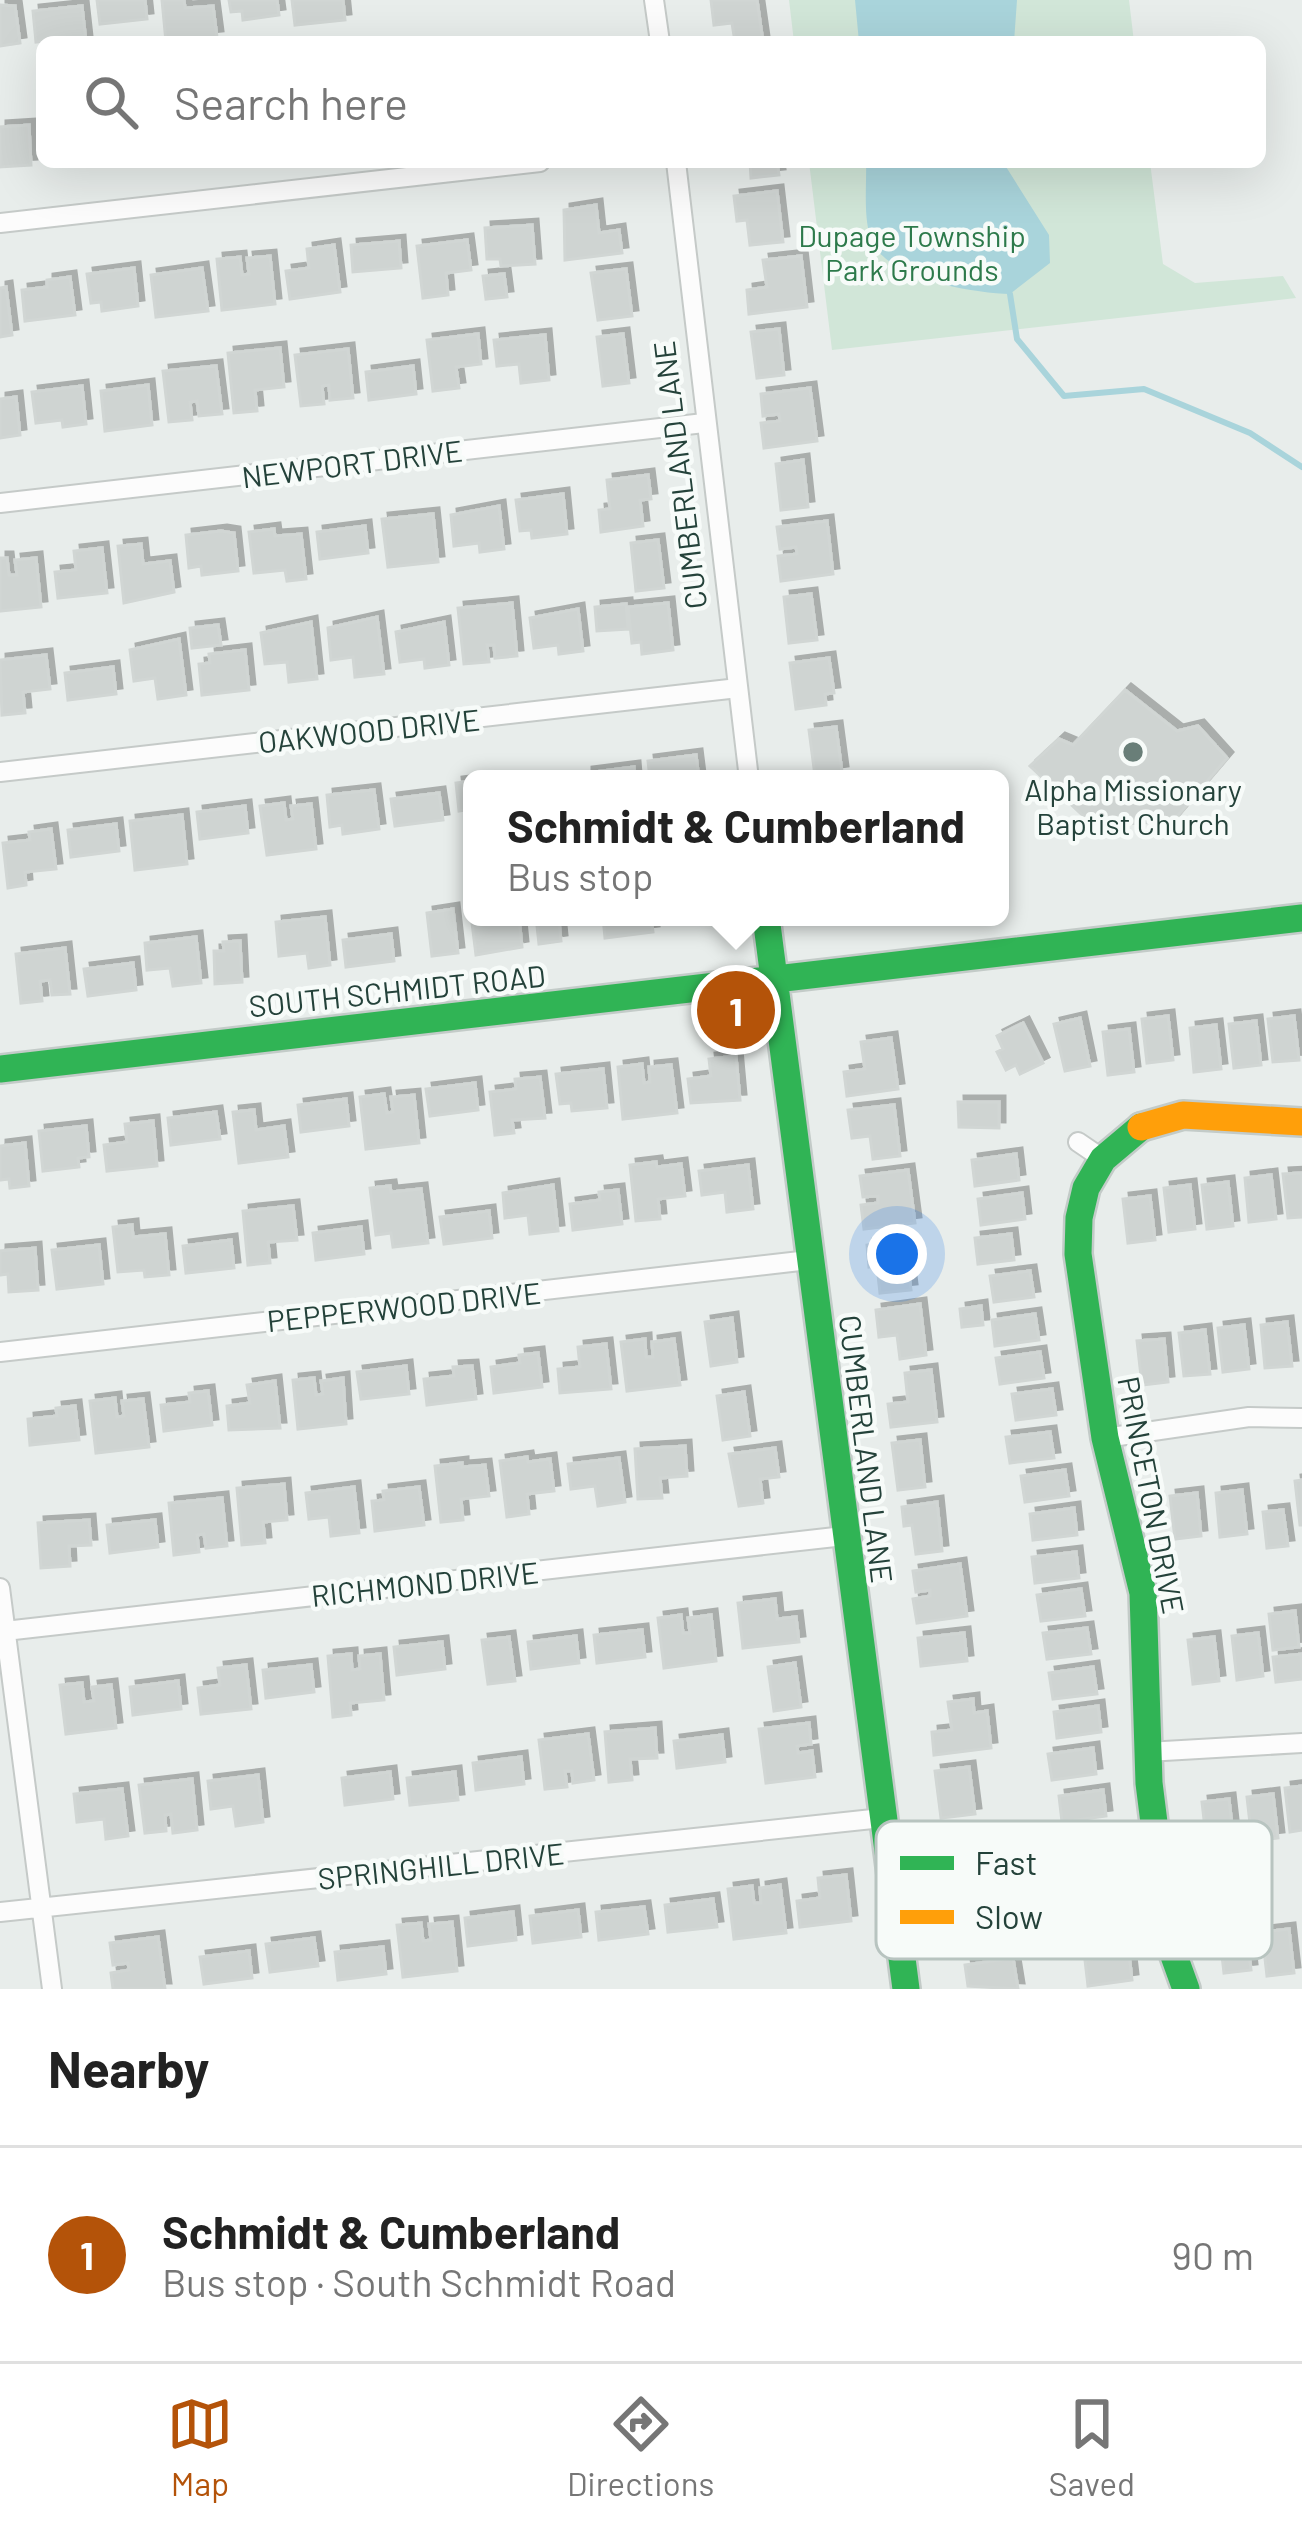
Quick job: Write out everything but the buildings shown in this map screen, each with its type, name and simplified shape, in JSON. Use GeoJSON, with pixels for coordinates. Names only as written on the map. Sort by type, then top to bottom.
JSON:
{"type":"FeatureCollection","features":[{"type":"Feature","properties":{"kind":"street"},"geometry":{"type":"LineString","coordinates":[[654,0],[659,36]]}},
{"type":"Feature","properties":{"kind":"street"},"geometry":{"type":"LineString","coordinates":[[0,223],[487,168]]}},
{"type":"Feature","properties":{"kind":"street","name":"CUMBERLAND LANE"},"geometry":{"type":"LineString","coordinates":[[677,168],[748,770]]}},
{"type":"Feature","properties":{"kind":"street","name":"NEWPORT DRIVE"},"geometry":{"type":"LineString","coordinates":[[0,503],[704,423]]}},
{"type":"Feature","properties":{"kind":"street","name":"OAKWOOD DRIVE"},"geometry":{"type":"LineString","coordinates":[[0,772],[738,688]]}},
{"type":"Feature","properties":{"kind":"street","name":"SOUTH SCHMIDT ROAD"},"geometry":{"type":"LineString","coordinates":[[0,1069],[1302,918]]}},
{"type":"Feature","properties":{"kind":"street","name":"CUMBERLAND LANE"},"geometry":{"type":"LineString","coordinates":[[767,926],[882,1821]]}},
{"type":"Feature","properties":{"kind":"street"},"geometry":{"type":"LineString","coordinates":[[1078,1142],[1103,1159],[1124,1138],[1165,1118],[1302,1122]]}},
{"type":"Feature","properties":{"kind":"street","name":"PRINCETON DRIVE"},"geometry":{"type":"LineString","coordinates":[[1103,1159],[1086,1188],[1078,1254],[1106,1438],[1143,1593],[1147,1752],[1155,1821]]}},
{"type":"Feature","properties":{"kind":"street","name":"PEPPERWOOD DRIVE"},"geometry":{"type":"LineString","coordinates":[[0,1352],[809,1260]]}},
{"type":"Feature","properties":{"kind":"street"},"geometry":{"type":"LineString","coordinates":[[1106,1438],[1249,1418],[1302,1418]]}},
{"type":"Feature","properties":{"kind":"street","name":"RICHMOND DRIVE"},"geometry":{"type":"LineString","coordinates":[[5,1630],[844,1536]]}},
{"type":"Feature","properties":{"kind":"street"},"geometry":{"type":"LineString","coordinates":[[0,1588],[52,1989]]}},
{"type":"Feature","properties":{"kind":"street"},"geometry":{"type":"LineString","coordinates":[[1147,1752],[1302,1743]]}},
{"type":"Feature","properties":{"kind":"street","name":"SPRINGHILL DRIVE"},"geometry":{"type":"LineString","coordinates":[[0,1912],[882,1818]]}},
{"type":"Feature","properties":{"kind":"street","name":"CUMBERLAND LANE"},"geometry":{"type":"LineString","coordinates":[[902,1959],[906,1989]]}},
{"type":"Feature","properties":{"kind":"street","name":"PRINCETON DRIVE"},"geometry":{"type":"LineString","coordinates":[[1175,1959],[1186,1989]]}},
{"type":"Feature","properties":{"kind":"green space"},"geometry":{"type":"Polygon","coordinates":[[[789,0],[1129,0],[1133,36],[793,36],[789,0]]]}},
{"type":"Feature","properties":{"kind":"green space","name":"Dupage Township Park Grounds"},"geometry":{"type":"Polygon","coordinates":[[[810,168],[1151,168],[1163,264],[1195,283],[1283,276],[1296,298],[832,350],[810,168]]]}},
{"type":"Feature","properties":{"kind":"water"},"geometry":{"type":"Polygon","coordinates":[[[855,0],[1017,0],[1014,36],[858,36],[855,0]]]}},
{"type":"Feature","properties":{"kind":"water"},"geometry":{"type":"Polygon","coordinates":[[[866,168],[1007,168],[1049,235],[1050,263],[1010,294],[956,287],[916,276],[884,257],[870,237],[866,168]]]}},
{"type":"Feature","properties":{"kind":"waterway"},"geometry":{"type":"LineString","coordinates":[[1010,294],[1017,339],[1064,396],[1144,389],[1250,433],[1302,467]]}},
{"type":"Feature","properties":{"kind":"traffic: fast"},"geometry":{"type":"LineString","coordinates":[[0,1069],[1302,918]]}},
{"type":"Feature","properties":{"kind":"traffic: fast"},"geometry":{"type":"LineString","coordinates":[[767,926],[884,1821]]}},
{"type":"Feature","properties":{"kind":"traffic: fast"},"geometry":{"type":"LineString","coordinates":[[1141,1127],[1103,1159],[1086,1188],[1078,1254],[1105,1438],[1143,1593],[1154,1821]]}},
{"type":"Feature","properties":{"kind":"traffic: fast"},"geometry":{"type":"LineString","coordinates":[[902,1959],[906,1989]]}},
{"type":"Feature","properties":{"kind":"traffic: fast"},"geometry":{"type":"LineString","coordinates":[[1175,1959],[1186,1989]]}},
{"type":"Feature","properties":{"kind":"traffic: slow"},"geometry":{"type":"LineString","coordinates":[[1141,1127],[1183,1115],[1302,1122]]}},
{"type":"Feature","properties":{"kind":"place","name":"Alpha Missionary Baptist Church"},"geometry":{"type":"Point","coordinates":[1133,752]}},
{"type":"Feature","properties":{"kind":"place","name":"Schmidt & Cumberland"},"geometry":{"type":"Point","coordinates":[736,1010]}}]}
